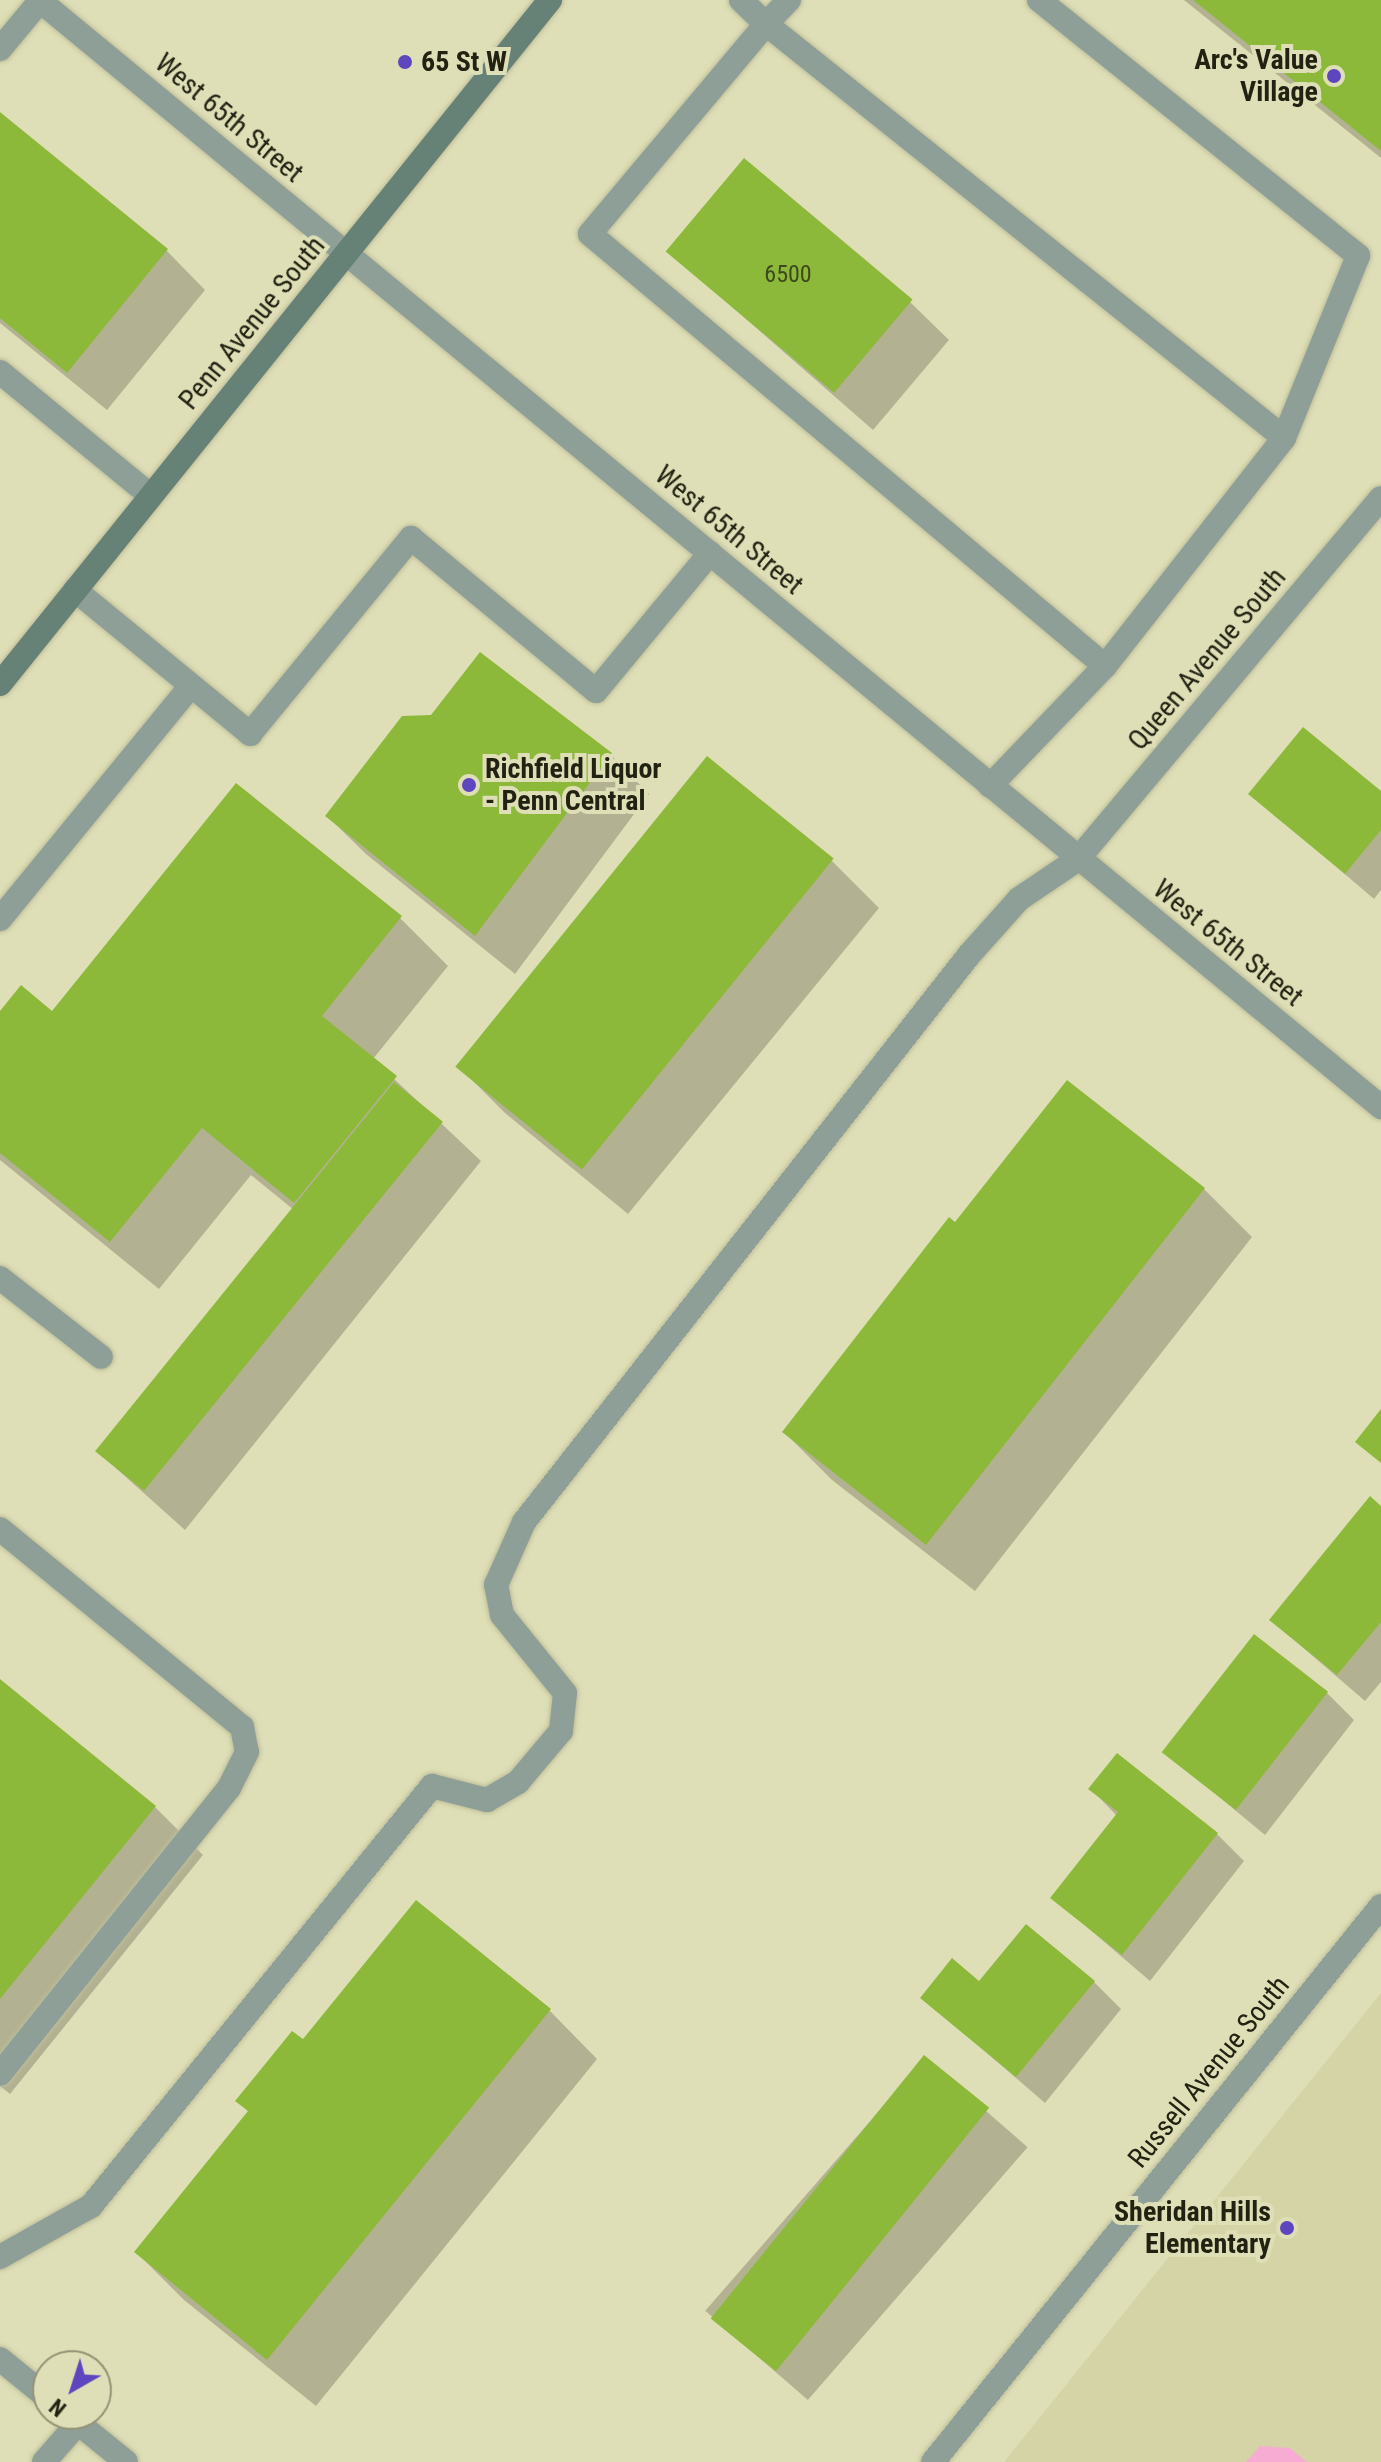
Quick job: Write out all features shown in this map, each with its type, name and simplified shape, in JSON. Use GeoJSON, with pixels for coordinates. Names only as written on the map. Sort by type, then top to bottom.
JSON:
{"type":"FeatureCollection","features":[{"type":"Feature","properties":{"kind":"main road","name":"Penn Avenue South"},"geometry":{"type":"LineString","coordinates":[[0,684],[550,0]]}},
{"type":"Feature","properties":{"kind":"street","name":"West 65th Street"},"geometry":{"type":"LineString","coordinates":[[39,0],[1381,1107]]}},
{"type":"Feature","properties":{"kind":"street"},"geometry":{"type":"LineString","coordinates":[[0,49],[39,0]]}},
{"type":"Feature","properties":{"kind":"street"},"geometry":{"type":"LineString","coordinates":[[741,0],[766,24],[1284,438]]}},
{"type":"Feature","properties":{"kind":"street"},"geometry":{"type":"LineString","coordinates":[[789,0],[590,234],[1105,666]]}},
{"type":"Feature","properties":{"kind":"street"},"geometry":{"type":"LineString","coordinates":[[990,786],[1105,666],[1284,438],[1358,256],[1039,0]]}},
{"type":"Feature","properties":{"kind":"street"},"geometry":{"type":"LineString","coordinates":[[0,372],[151,496]]}},
{"type":"Feature","properties":{"kind":"street","name":"Queen Avenue South"},"geometry":{"type":"LineString","coordinates":[[0,2257],[91,2206],[432,1786],[487,1800],[518,1782],[561,1731],[565,1693],[502,1615],[496,1585],[524,1522],[969,955],[1019,899],[1078,859],[1381,498]]}},
{"type":"Feature","properties":{"kind":"street"},"geometry":{"type":"LineString","coordinates":[[75,590],[250,734],[411,538],[596,691],[710,553]]}},
{"type":"Feature","properties":{"kind":"street"},"geometry":{"type":"LineString","coordinates":[[0,919],[191,686]]}},
{"type":"Feature","properties":{"kind":"street"},"geometry":{"type":"LineString","coordinates":[[0,1278],[101,1357]]}},
{"type":"Feature","properties":{"kind":"street"},"geometry":{"type":"LineString","coordinates":[[0,1529],[242,1727],[247,1752],[229,1788],[0,2074]]}},
{"type":"Feature","properties":{"kind":"street","name":"Russell Avenue South"},"geometry":{"type":"LineString","coordinates":[[933,2462],[1381,1906]]}},
{"type":"Feature","properties":{"kind":"street"},"geometry":{"type":"LineString","coordinates":[[0,2359],[32,2385]]}},
{"type":"Feature","properties":{"kind":"street"},"geometry":{"type":"LineString","coordinates":[[44,2462],[65,2430]]}},
{"type":"Feature","properties":{"kind":"street"},"geometry":{"type":"LineString","coordinates":[[87,2430],[126,2462]]}},
{"type":"Feature","properties":{"kind":"shaded area","name":"Sheridan Hills Elementary"},"geometry":{"type":"Polygon","coordinates":[[[1381,1993],[1381,2462],[1004,2462],[1381,1993]]]}},
{"type":"Feature","properties":{"kind":"shaded area"},"geometry":{"type":"Polygon","coordinates":[[[1260,2446],[1290,2448],[1307,2462],[1246,2462],[1260,2446]]]}},
{"type":"Feature","properties":{"kind":"building","name":"Arc's Value Village"},"geometry":{"type":"Polygon","coordinates":[[[1193,0],[1381,0],[1381,151],[1193,0]]]}},
{"type":"Feature","properties":{"kind":"building"},"geometry":{"type":"Polygon","coordinates":[[[0,112],[168,249],[67,373],[0,318],[0,112]]]}},
{"type":"Feature","properties":{"kind":"building"},"geometry":{"type":"Polygon","coordinates":[[[744,158],[913,299],[834,393],[666,251],[744,158]]]}},
{"type":"Feature","properties":{"kind":"building","name":"Richfield Liquor - Penn Central"},"geometry":{"type":"Polygon","coordinates":[[[480,652],[612,753],[475,936],[325,816],[402,716],[431,715],[480,652]]]}},
{"type":"Feature","properties":{"kind":"building"},"geometry":{"type":"Polygon","coordinates":[[[1303,727],[1381,791],[1381,830],[1345,874],[1248,794],[1303,727]]]}},
{"type":"Feature","properties":{"kind":"building"},"geometry":{"type":"Polygon","coordinates":[[[707,756],[834,859],[582,1169],[455,1067],[707,756]]]}},
{"type":"Feature","properties":{"kind":"building"},"geometry":{"type":"Polygon","coordinates":[[[236,783],[402,916],[322,1016],[397,1076],[294,1203],[202,1128],[110,1242],[0,1153],[0,1011],[21,985],[52,1011],[236,783]]]}},
{"type":"Feature","properties":{"kind":"building"},"geometry":{"type":"Polygon","coordinates":[[[1067,1080],[1205,1188],[926,1545],[782,1432],[949,1217],[955,1222],[1067,1080]]]}},
{"type":"Feature","properties":{"kind":"building"},"geometry":{"type":"Polygon","coordinates":[[[394,1082],[443,1122],[144,1491],[95,1451],[394,1082]]]}},
{"type":"Feature","properties":{"kind":"building"},"geometry":{"type":"Polygon","coordinates":[[[1381,1409],[1381,1463],[1355,1442],[1381,1409]]]}},
{"type":"Feature","properties":{"kind":"building"},"geometry":{"type":"Polygon","coordinates":[[[1370,1496],[1381,1506],[1381,1622],[1337,1675],[1269,1620],[1370,1496]]]}},
{"type":"Feature","properties":{"kind":"building"},"geometry":{"type":"Polygon","coordinates":[[[1254,1634],[1328,1692],[1236,1810],[1162,1752],[1254,1634]]]}},
{"type":"Feature","properties":{"kind":"building"},"geometry":{"type":"Polygon","coordinates":[[[0,1679],[156,1806],[0,1999],[0,1679]]]}},
{"type":"Feature","properties":{"kind":"building"},"geometry":{"type":"Polygon","coordinates":[[[1117,1753],[1218,1833],[1122,1955],[1050,1898],[1118,1812],[1088,1789],[1117,1753]]]}},
{"type":"Feature","properties":{"kind":"building"},"geometry":{"type":"Polygon","coordinates":[[[416,1900],[551,2009],[267,2360],[134,2252],[248,2111],[235,2101],[292,2031],[303,2039],[416,1900]]]}},
{"type":"Feature","properties":{"kind":"building"},"geometry":{"type":"Polygon","coordinates":[[[1026,1924],[1095,1981],[1016,2077],[920,1998],[952,1958],[979,1981],[1026,1924]]]}},
{"type":"Feature","properties":{"kind":"building"},"geometry":{"type":"Polygon","coordinates":[[[924,2055],[989,2108],[776,2371],[711,2318],[924,2055]]]}},
{"type":"Feature","properties":{"kind":"place","name":"65 St W"},"geometry":{"type":"Point","coordinates":[405,62]}},
{"type":"Feature","properties":{"kind":"place","name":"Arc's Value Village"},"geometry":{"type":"Point","coordinates":[1334,76]}},
{"type":"Feature","properties":{"kind":"place","name":"Richfield Liquor - Penn Central"},"geometry":{"type":"Point","coordinates":[469,785]}},
{"type":"Feature","properties":{"kind":"place","name":"Sheridan Hills Elementary"},"geometry":{"type":"Point","coordinates":[1287,2228]}}]}
